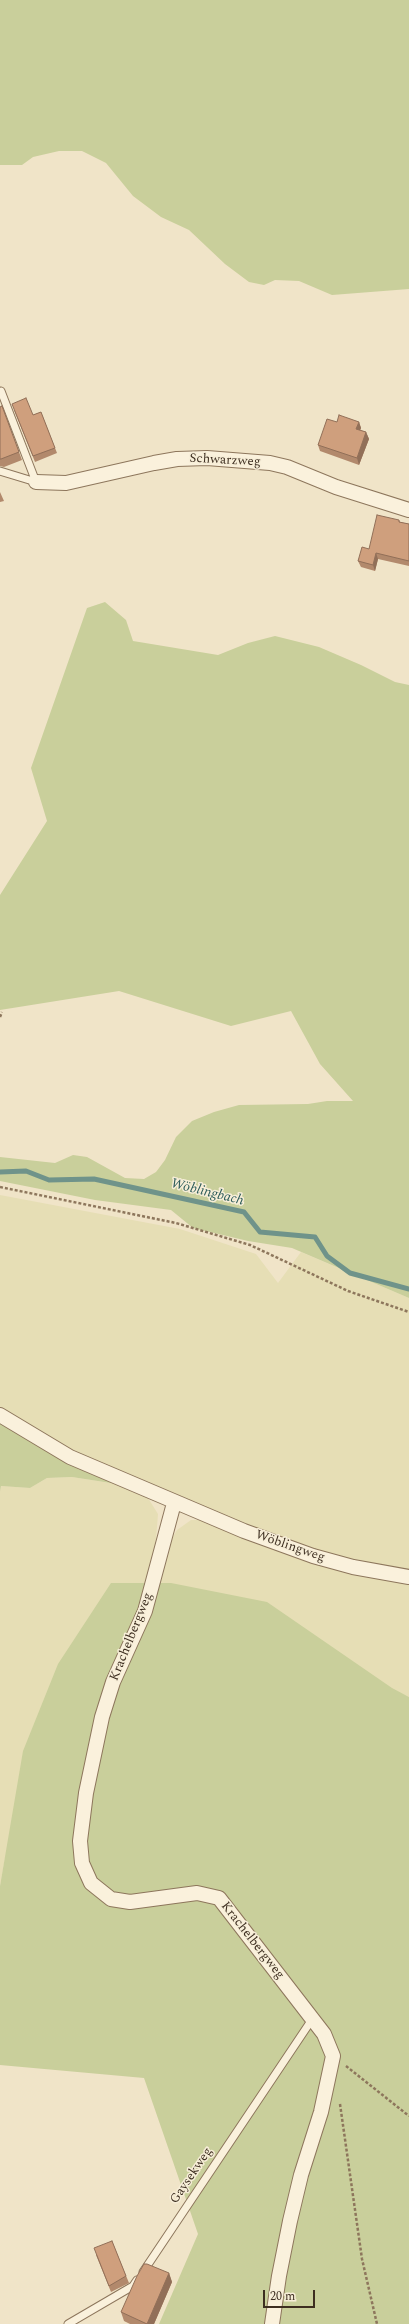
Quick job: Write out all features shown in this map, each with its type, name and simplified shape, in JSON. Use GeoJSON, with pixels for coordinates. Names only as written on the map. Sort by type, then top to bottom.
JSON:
{"type":"FeatureCollection","features":[{"type":"Feature","properties":{"kind":"street","name":"Schwarzweg"},"geometry":{"type":"LineString","coordinates":[[36,482],[66,483],[154,463],[177,459],[207,458],[270,463],[287,467],[336,487],[409,510]]}},
{"type":"Feature","properties":{"kind":"street","name":"Wöblingweg"},"geometry":{"type":"LineString","coordinates":[[0,1416],[70,1457],[174,1503],[313,1556],[354,1567],[409,1577]]}},
{"type":"Feature","properties":{"kind":"street","name":"Krachelbergweg"},"geometry":{"type":"LineString","coordinates":[[174,1503],[145,1611],[113,1682],[102,1717],[86,1793],[80,1841],[82,1863],[91,1883],[111,1899],[130,1902],[198,1893],[219,1898],[313,2018],[324,2034],[333,2056]]}},
{"type":"Feature","properties":{"kind":"street"},"geometry":{"type":"LineString","coordinates":[[272,2324],[279,2276],[290,2220],[301,2175],[321,2112],[333,2056]]}},
{"type":"Feature","properties":{"kind":"lane"},"geometry":{"type":"LineString","coordinates":[[1,391],[36,482]]}},
{"type":"Feature","properties":{"kind":"lane"},"geometry":{"type":"LineString","coordinates":[[0,471],[36,482]]}},
{"type":"Feature","properties":{"kind":"lane","name":"Gaysekweg"},"geometry":{"type":"LineString","coordinates":[[68,2324],[133,2286],[313,2018]]}},
{"type":"Feature","properties":{"kind":"path"},"geometry":{"type":"LineString","coordinates":[[0,1017],[2,1012]]}},
{"type":"Feature","properties":{"kind":"path"},"geometry":{"type":"LineString","coordinates":[[0,1187],[97,1205],[176,1223],[250,1245],[348,1291],[409,1312]]}},
{"type":"Feature","properties":{"kind":"path"},"geometry":{"type":"LineString","coordinates":[[333,2056],[409,2116]]}},
{"type":"Feature","properties":{"kind":"path"},"geometry":{"type":"LineString","coordinates":[[339,2103],[362,2259],[377,2324]]}},
{"type":"Feature","properties":{"kind":"shaded area"},"geometry":{"type":"Polygon","coordinates":[[[0,1195],[180,1229],[256,1254],[278,1283],[301,1252],[409,1298],[409,1571],[355,1561],[315,1550],[247,1525],[72,1452],[0,1408],[0,1195]]]}},
{"type":"Feature","properties":{"kind":"shaded area"},"geometry":{"type":"Polygon","coordinates":[[[72,1477],[117,1484],[148,1498],[158,1514],[156,1539],[146,1583],[5,1858],[0,1886],[1,1486],[30,1488],[47,1478],[72,1477]]]}},
{"type":"Feature","properties":{"kind":"shaded area"},"geometry":{"type":"Polygon","coordinates":[[[191,1520],[199,1520],[409,1583],[409,1697],[160,1583],[171,1540],[177,1530],[191,1520]]]}},
{"type":"Feature","properties":{"kind":"green space"},"geometry":{"type":"Polygon","coordinates":[[[0,0],[409,0],[409,289],[332,295],[299,281],[275,280],[264,285],[249,282],[225,264],[189,230],[161,217],[133,196],[106,163],[82,151],[59,151],[33,157],[22,165],[0,165],[0,0]]]}},
{"type":"Feature","properties":{"kind":"green space"},"geometry":{"type":"Polygon","coordinates":[[[105,602],[126,620],[133,641],[218,655],[248,643],[275,636],[319,647],[361,665],[395,682],[409,685],[409,1298],[292,1248],[248,1241],[193,1228],[171,1210],[95,1200],[0,1181],[0,1157],[55,1163],[73,1155],[87,1157],[125,1178],[144,1179],[156,1172],[165,1160],[176,1137],[192,1121],[214,1112],[239,1105],[308,1104],[327,1101],[353,1101],[320,1064],[291,1011],[231,1026],[119,991],[0,1010],[0,895],[47,821],[31,768],[87,608],[105,602]]]}},
{"type":"Feature","properties":{"kind":"green space"},"geometry":{"type":"Polygon","coordinates":[[[0,1422],[33,1443],[117,1484],[72,1477],[47,1478],[30,1488],[1,1486],[0,1492],[0,1422]]]}},
{"type":"Feature","properties":{"kind":"green space"},"geometry":{"type":"Polygon","coordinates":[[[111,1583],[171,1583],[267,1602],[392,1688],[409,1697],[409,2324],[159,2324],[198,2234],[144,2078],[0,2065],[0,1886],[23,1751],[58,1664],[111,1583]]]}},
{"type":"Feature","properties":{"kind":"building"},"geometry":{"type":"Polygon","coordinates":[[[26,398],[33,415],[41,412],[55,448],[33,456],[12,404],[26,398]]]}},
{"type":"Feature","properties":{"kind":"building"},"geometry":{"type":"Polygon","coordinates":[[[2,406],[19,452],[0,459],[0,407],[2,406]]]}},
{"type":"Feature","properties":{"kind":"building"},"geometry":{"type":"Polygon","coordinates":[[[339,415],[359,422],[356,429],[366,432],[357,458],[318,445],[327,419],[337,422],[339,415]]]}},
{"type":"Feature","properties":{"kind":"building"},"geometry":{"type":"Polygon","coordinates":[[[377,515],[409,524],[409,561],[376,553],[373,565],[358,561],[362,547],[369,549],[377,515]]]}},
{"type":"Feature","properties":{"kind":"building"},"geometry":{"type":"Polygon","coordinates":[[[112,2241],[126,2276],[109,2286],[94,2248],[112,2241]]]}},
{"type":"Feature","properties":{"kind":"building"},"geometry":{"type":"Polygon","coordinates":[[[144,2264],[169,2273],[147,2324],[121,2312],[144,2264]]]}},
{"type":"Feature","properties":{"kind":"waterway","name":"Wöblingbach"},"geometry":{"type":"LineString","coordinates":[[0,1172],[26,1171],[49,1180],[94,1179],[244,1212],[260,1232],[315,1237],[327,1256],[350,1273],[409,1289]]}}]}
